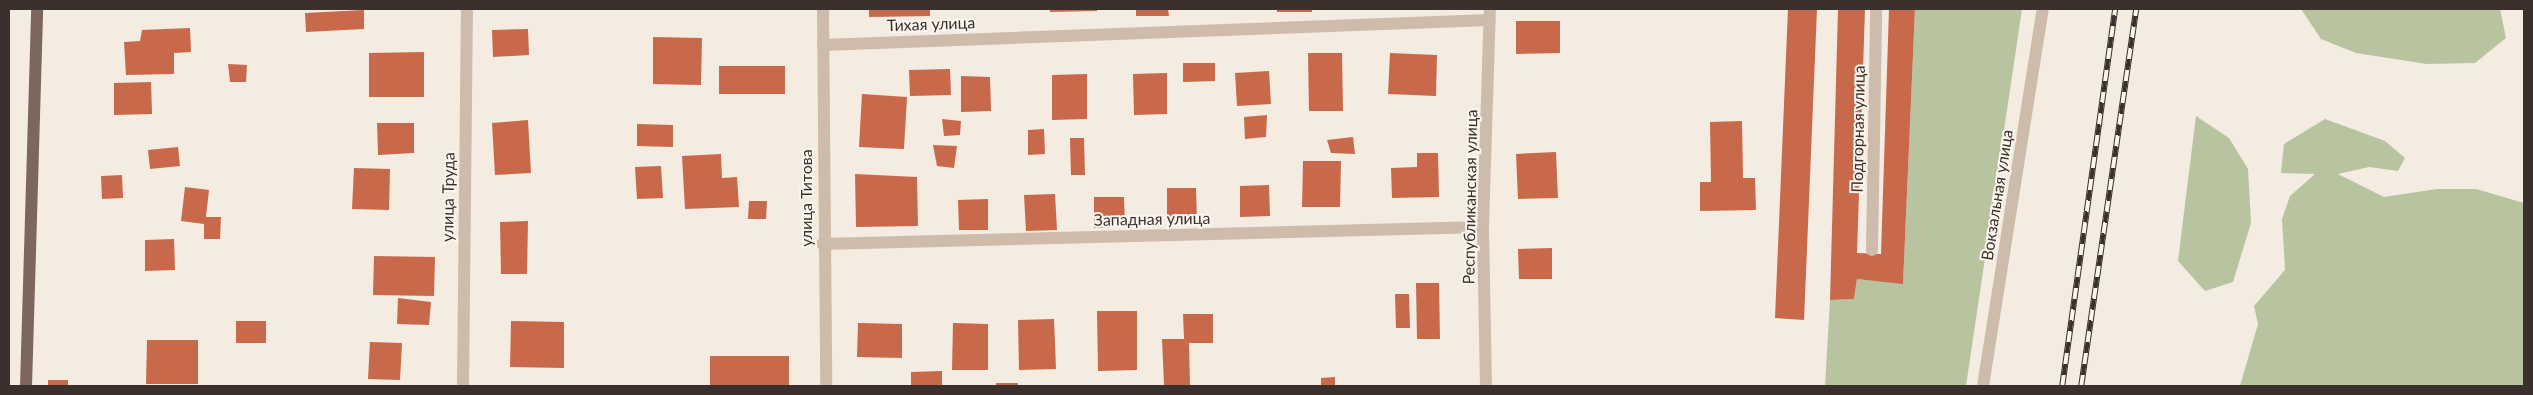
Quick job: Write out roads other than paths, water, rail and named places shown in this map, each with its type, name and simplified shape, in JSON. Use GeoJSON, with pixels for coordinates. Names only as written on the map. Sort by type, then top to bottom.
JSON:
{"type":"FeatureCollection","features":[{"type":"Feature","properties":{"kind":"main road"},"geometry":{"type":"LineString","coordinates":[[26,386],[37,9]]}},
{"type":"Feature","properties":{"kind":"street","name":"улица Труда"},"geometry":{"type":"LineString","coordinates":[[462,386],[467,9]]}},
{"type":"Feature","properties":{"kind":"street","name":"улица Титова"},"geometry":{"type":"LineString","coordinates":[[823,9],[822,244],[826,386]]}},
{"type":"Feature","properties":{"kind":"street","name":"Подгорная улица"},"geometry":{"type":"LineString","coordinates":[[1872,250],[1876,9]]}},
{"type":"Feature","properties":{"kind":"street","name":"Вокзальная улица"},"geometry":{"type":"LineString","coordinates":[[1983,386],[2043,9]]}},
{"type":"Feature","properties":{"kind":"street","name":"Тихая улица"},"geometry":{"type":"LineString","coordinates":[[823,45],[1490,14]]}},
{"type":"Feature","properties":{"kind":"street","name":"Республиканская улица"},"geometry":{"type":"LineString","coordinates":[[1486,386],[1483,227],[1490,14]]}},
{"type":"Feature","properties":{"kind":"street","name":"Западная улица"},"geometry":{"type":"LineString","coordinates":[[822,244],[1483,227]]}},
{"type":"Feature","properties":{"kind":"railway"},"geometry":{"type":"LineString","coordinates":[[2062,386],[2115,9]]}},
{"type":"Feature","properties":{"kind":"railway"},"geometry":{"type":"LineString","coordinates":[[2081,386],[2136,9]]}}]}
